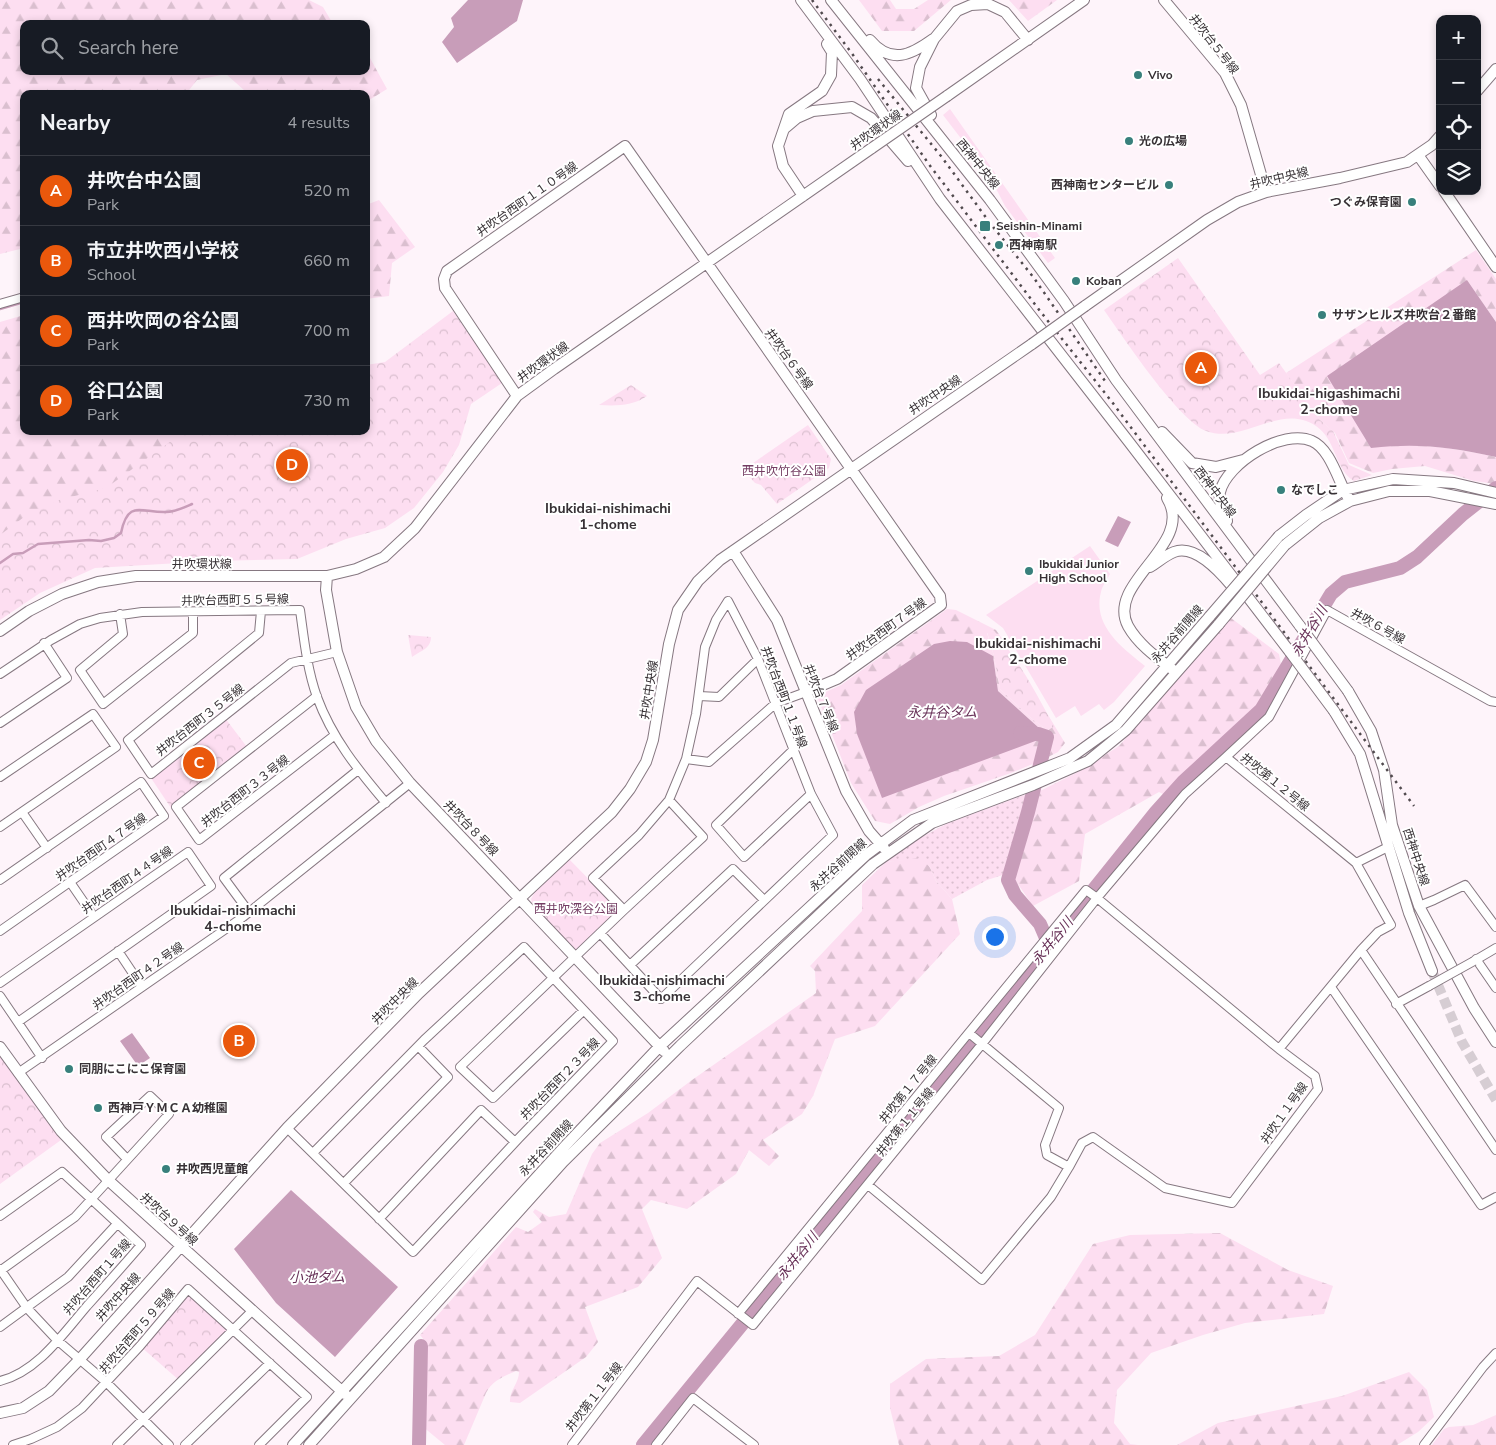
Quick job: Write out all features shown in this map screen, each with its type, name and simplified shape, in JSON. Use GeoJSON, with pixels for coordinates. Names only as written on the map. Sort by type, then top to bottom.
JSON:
{"type":"FeatureCollection","features":[{"type":"Feature","properties":{"kind":"street"},"geometry":{"type":"LineString","coordinates":[[800,0],[832,52],[831,75],[822,90],[789,114],[778,146],[783,166],[803,196]]}},
{"type":"Feature","properties":{"kind":"street","name":"西神中央線"},"geometry":{"type":"LineString","coordinates":[[800,0],[860,79],[940,199],[1334,711],[1360,754],[1409,913],[1432,971]]}},
{"type":"Feature","properties":{"kind":"street"},"geometry":{"type":"LineString","coordinates":[[833,0],[876,47],[889,54],[902,55],[915,52],[934,38],[957,11],[971,5],[988,4],[1005,12],[1028,40]]}},
{"type":"Feature","properties":{"kind":"street","name":"西神中央線"},"geometry":{"type":"LineString","coordinates":[[833,0],[990,200],[1064,300],[1116,380],[1348,691],[1371,731],[1379,754],[1384,770],[1392,825],[1419,906],[1474,1008],[1496,1042]]}},
{"type":"Feature","properties":{"kind":"street","name":"井吹環状線"},"geometry":{"type":"LineString","coordinates":[[0,631],[29,611],[62,594],[98,582],[136,576],[328,576],[356,569],[384,556],[415,528],[517,396],[1084,0]]}},
{"type":"Feature","properties":{"kind":"street","name":"井吹台５号線"},"geometry":{"type":"LineString","coordinates":[[1164,0],[1225,74],[1241,106],[1266,192]]}},
{"type":"Feature","properties":{"kind":"street"},"geometry":{"type":"LineString","coordinates":[[934,38],[920,67],[916,88],[935,123],[968,164],[990,200]]}},
{"type":"Feature","properties":{"kind":"street"},"geometry":{"type":"LineString","coordinates":[[1481,86],[1496,69]]}},
{"type":"Feature","properties":{"kind":"street"},"geometry":{"type":"LineString","coordinates":[[783,130],[798,118],[813,111],[852,107],[871,118],[940,199]]}},
{"type":"Feature","properties":{"kind":"street","name":"井吹中央線"},"geometry":{"type":"LineString","coordinates":[[0,1413],[23,1408],[49,1391],[287,1128],[419,993],[612,812],[630,790],[644,768],[653,740],[669,644],[678,610],[698,581],[720,560],[1207,220],[1238,202],[1266,192],[1407,162],[1436,140]]}},
{"type":"Feature","properties":{"kind":"street","name":"井吹台西町１１０号線"},"geometry":{"type":"LineString","coordinates":[[517,396],[445,288],[444,279],[447,271],[625,146],[707,263]]}},
{"type":"Feature","properties":{"kind":"street"},"geometry":{"type":"LineString","coordinates":[[1418,155],[1436,180]]}},
{"type":"Feature","properties":{"kind":"street"},"geometry":{"type":"LineString","coordinates":[[1447,195],[1496,267]]}},
{"type":"Feature","properties":{"kind":"street","name":"井吹台６号線"},"geometry":{"type":"LineString","coordinates":[[707,263],[851,469]]}},
{"type":"Feature","properties":{"kind":"street"},"geometry":{"type":"LineString","coordinates":[[0,304],[20,298]]}},
{"type":"Feature","properties":{"kind":"street"},"geometry":{"type":"LineString","coordinates":[[1116,380],[1192,463],[1216,467],[1244,460]]}},
{"type":"Feature","properties":{"kind":"street"},"geometry":{"type":"LineString","coordinates":[[1239,545],[1222,511],[1220,493],[1227,476],[1244,460],[1279,440],[1297,438],[1312,441],[1324,449],[1350,501]]}},
{"type":"Feature","properties":{"kind":"street"},"geometry":{"type":"LineString","coordinates":[[1145,463],[1171,505],[1172,524],[1165,542],[1130,591],[1124,607],[1127,624],[1140,642],[1177,673]]}},
{"type":"Feature","properties":{"kind":"street","name":"井吹台西町７号線"},"geometry":{"type":"LineString","coordinates":[[806,692],[837,679],[941,605],[940,596],[851,469]]}},
{"type":"Feature","properties":{"kind":"street","name":"永井谷前開線"},"geometry":{"type":"LineString","coordinates":[[293,1445],[565,1146],[660,1046],[859,861],[880,844],[913,820],[1070,758],[1116,725],[1210,616],[1306,515],[1343,490],[1393,480],[1454,483],[1496,493]]}},
{"type":"Feature","properties":{"kind":"street","name":"永井谷前開線"},"geometry":{"type":"LineString","coordinates":[[309,1445],[563,1162],[669,1057],[873,864],[932,823],[1033,785],[1088,761],[1126,730],[1177,673],[1219,624],[1282,541],[1319,518],[1350,501],[1389,491],[1430,491],[1496,504]]}},
{"type":"Feature","properties":{"kind":"street","name":"井吹台７号線"},"geometry":{"type":"LineString","coordinates":[[733,551],[777,620],[846,791],[869,831],[888,853]]}},
{"type":"Feature","properties":{"kind":"street"},"geometry":{"type":"LineString","coordinates":[[1145,570],[1174,551],[1185,551],[1198,555],[1217,569],[1290,652]]}},
{"type":"Feature","properties":{"kind":"street","name":"井吹台８号線"},"geometry":{"type":"LineString","coordinates":[[328,576],[326,590],[337,652],[356,706],[376,741],[410,782],[669,1057]]}},
{"type":"Feature","properties":{"kind":"street","name":"井吹台西町１１号線"},"geometry":{"type":"LineString","coordinates":[[600,933],[661,999],[833,835],[811,794],[758,659],[728,600],[716,620],[705,647],[696,714],[686,759],[669,800],[639,835],[593,878],[624,910]]}},
{"type":"Feature","properties":{"kind":"street","name":"井吹台西町５５号線"},"geometry":{"type":"LineString","coordinates":[[0,674],[44,643],[80,624],[100,618],[142,612],[300,610],[308,659],[317,696],[335,735],[358,770],[386,803]]}},
{"type":"Feature","properties":{"kind":"street","name":"井吹６号線"},"geometry":{"type":"LineString","coordinates":[[1226,757],[1269,717],[1328,610],[1490,701],[1496,702]]}},
{"type":"Feature","properties":{"kind":"street","name":"井吹台西町３５号線"},"geometry":{"type":"LineString","coordinates":[[260,611],[259,634],[128,740],[152,774],[291,663],[337,652]]}},
{"type":"Feature","properties":{"kind":"street"},"geometry":{"type":"LineString","coordinates":[[120,614],[123,634],[80,670],[103,704],[193,633],[193,612]]}},
{"type":"Feature","properties":{"kind":"street"},"geometry":{"type":"LineString","coordinates":[[0,723],[67,678],[44,643]]}},
{"type":"Feature","properties":{"kind":"street"},"geometry":{"type":"LineString","coordinates":[[699,696],[719,696],[758,659]]}},
{"type":"Feature","properties":{"kind":"street"},"geometry":{"type":"LineString","coordinates":[[686,759],[709,762],[776,704],[806,692]]}},
{"type":"Feature","properties":{"kind":"street","name":"井吹台西町３３号線"},"geometry":{"type":"LineString","coordinates":[[317,696],[176,807],[199,840],[335,735]]}},
{"type":"Feature","properties":{"kind":"street"},"geometry":{"type":"LineString","coordinates":[[0,777],[93,714],[116,747],[0,827]]}},
{"type":"Feature","properties":{"kind":"street"},"geometry":{"type":"LineString","coordinates":[[793,750],[716,825],[744,857],[811,794]]}},
{"type":"Feature","properties":{"kind":"street","name":"井吹第１２号線"},"geometry":{"type":"LineString","coordinates":[[1096,897],[1185,794],[1226,757],[1356,863],[1390,925],[1378,932],[1361,950]]}},
{"type":"Feature","properties":{"kind":"street"},"geometry":{"type":"LineString","coordinates":[[249,912],[224,878],[358,770]]}},
{"type":"Feature","properties":{"kind":"street","name":"井吹台西町４７号線"},"geometry":{"type":"LineString","coordinates":[[0,880],[141,782],[164,816],[0,931]]}},
{"type":"Feature","properties":{"kind":"street","name":"井吹台西町４２号線"},"geometry":{"type":"LineString","coordinates":[[18,1074],[249,912],[410,782]]}},
{"type":"Feature","properties":{"kind":"street"},"geometry":{"type":"LineString","coordinates":[[583,1010],[493,1098],[460,1067],[575,956],[704,837],[669,800]]}},
{"type":"Feature","properties":{"kind":"street"},"geometry":{"type":"LineString","coordinates":[[22,812],[47,848]]}},
{"type":"Feature","properties":{"kind":"street"},"geometry":{"type":"LineString","coordinates":[[1356,863],[1388,846]]}},
{"type":"Feature","properties":{"kind":"street","name":"井吹台西町４４号線"},"geometry":{"type":"LineString","coordinates":[[0,983],[188,852],[211,886],[18,1022]]}},
{"type":"Feature","properties":{"kind":"street"},"geometry":{"type":"LineString","coordinates":[[630,965],[733,869],[764,900]]}},
{"type":"Feature","properties":{"kind":"street"},"geometry":{"type":"LineString","coordinates":[[70,882],[94,917]]}},
{"type":"Feature","properties":{"kind":"street"},"geometry":{"type":"LineString","coordinates":[[1419,906],[1465,885],[1496,927]]}},
{"type":"Feature","properties":{"kind":"street","name":"井吹第１７号線"},"geometry":{"type":"LineString","coordinates":[[740,1315],[1086,890],[1096,897]]}},
{"type":"Feature","properties":{"kind":"street"},"geometry":{"type":"LineString","coordinates":[[1096,897],[1280,1049],[1361,950],[1496,1150]]}},
{"type":"Feature","properties":{"kind":"street","name":"井吹第１１号線"},"geometry":{"type":"LineString","coordinates":[[572,1445],[697,1281],[753,1326],[982,1044],[1096,897]]}},
{"type":"Feature","properties":{"kind":"street","name":"井吹台西町２３号線"},"geometry":{"type":"LineString","coordinates":[[287,1128],[412,1252],[613,1041],[524,947],[418,1046],[313,1153]]}},
{"type":"Feature","properties":{"kind":"street"},"geometry":{"type":"LineString","coordinates":[[1396,1004],[1496,948]]}},
{"type":"Feature","properties":{"kind":"street"},"geometry":{"type":"LineString","coordinates":[[118,952],[142,987]]}},
{"type":"Feature","properties":{"kind":"street"},"geometry":{"type":"LineString","coordinates":[[1475,960],[1496,988]]}},
{"type":"Feature","properties":{"kind":"street"},"geometry":{"type":"LineString","coordinates":[[1331,987],[1481,1205],[1496,1197]]}},
{"type":"Feature","properties":{"kind":"street"},"geometry":{"type":"LineString","coordinates":[[0,996],[42,1058]]}},
{"type":"Feature","properties":{"kind":"street"},"geometry":{"type":"LineString","coordinates":[[868,1185],[982,1280],[1051,1197],[1069,1167],[1048,1155],[1045,1145],[1059,1108],[969,1033]]}},
{"type":"Feature","properties":{"kind":"street"},"geometry":{"type":"LineString","coordinates":[[344,1183],[448,1076],[418,1046]]}},
{"type":"Feature","properties":{"kind":"street","name":"井吹台９号線"},"geometry":{"type":"LineString","coordinates":[[0,1047],[61,1131],[108,1180],[351,1399]]}},
{"type":"Feature","properties":{"kind":"street","name":"井吹１１号線"},"geometry":{"type":"LineString","coordinates":[[1069,1167],[1082,1144],[1093,1137],[1165,1188],[1232,1203],[1318,1089],[1315,1076],[1280,1049]]}},
{"type":"Feature","properties":{"kind":"street"},"geometry":{"type":"LineString","coordinates":[[127,1159],[106,1136],[150,1096],[169,1114],[75,1217],[0,1270],[27,1308],[57,1340],[106,1382],[169,1445]]}},
{"type":"Feature","properties":{"kind":"street"},"geometry":{"type":"LineString","coordinates":[[379,1219],[481,1110],[515,1142]]}},
{"type":"Feature","properties":{"kind":"street","name":"井吹台西町１号線"},"geometry":{"type":"LineString","coordinates":[[0,1216],[62,1172],[141,1245],[34,1364],[13,1378],[0,1381]]}},
{"type":"Feature","properties":{"kind":"street"},"geometry":{"type":"LineString","coordinates":[[0,1327],[68,1277],[117,1224]]}},
{"type":"Feature","properties":{"kind":"street","name":"井吹台西町５９号線"},"geometry":{"type":"LineString","coordinates":[[13,1445],[32,1442],[57,1427],[82,1408],[188,1289],[307,1397],[259,1445]]}},
{"type":"Feature","properties":{"kind":"street"},"geometry":{"type":"LineString","coordinates":[[117,1445],[252,1311]]}},
{"type":"Feature","properties":{"kind":"street"},"geometry":{"type":"LineString","coordinates":[[1424,1445],[1483,1367],[1496,1353]]}},
{"type":"Feature","properties":{"kind":"street"},"geometry":{"type":"LineString","coordinates":[[185,1445],[270,1363]]}},
{"type":"Feature","properties":{"kind":"street"},"geometry":{"type":"LineString","coordinates":[[656,1445],[693,1398],[754,1445]]}},
{"type":"Feature","properties":{"kind":"green space"},"geometry":{"type":"Polygon","coordinates":[[[0,0],[309,0],[323,7],[331,20],[20,20],[20,75],[221,75],[197,80],[189,90],[20,90],[20,249],[0,254],[0,0]]]}},
{"type":"Feature","properties":{"kind":"green space"},"geometry":{"type":"Polygon","coordinates":[[[859,0],[890,0],[896,9],[914,9],[928,0],[951,0],[914,31],[882,31],[859,0]]]}},
{"type":"Feature","properties":{"kind":"green space"},"geometry":{"type":"Polygon","coordinates":[[[1009,0],[1057,0],[1028,21],[1009,0]]]}},
{"type":"Feature","properties":{"kind":"green space"},"geometry":{"type":"Polygon","coordinates":[[[370,58],[387,89],[370,100],[370,90],[244,90],[227,75],[370,75],[370,58]]]}},
{"type":"Feature","properties":{"kind":"green space"},"geometry":{"type":"Polygon","coordinates":[[[950,109],[1055,258],[1048,263],[1005,206],[989,175],[943,115],[950,109]]]}},
{"type":"Feature","properties":{"kind":"green space"},"geometry":{"type":"Polygon","coordinates":[[[379,200],[415,247],[392,263],[389,296],[370,298],[370,203],[379,200]]]}},
{"type":"Feature","properties":{"kind":"green space"},"geometry":{"type":"Polygon","coordinates":[[[1476,250],[1496,279],[1496,322],[1467,280],[1402,445],[1449,448],[1496,457],[1496,484],[1474,481],[1425,466],[1373,473],[1349,463],[1335,433],[1320,420],[1286,373],[1476,250]]]}},
{"type":"Feature","properties":{"kind":"green space"},"geometry":{"type":"Polygon","coordinates":[[[1178,258],[1260,375],[1279,363],[1320,420],[1333,431],[1349,465],[1372,475],[1354,481],[1343,470],[1323,432],[1316,426],[1302,420],[1275,421],[1234,433],[1220,434],[1206,431],[1194,424],[1166,395],[1104,310],[1178,258]]]}},
{"type":"Feature","properties":{"kind":"green space"},"geometry":{"type":"Polygon","coordinates":[[[453,311],[502,383],[471,404],[459,445],[443,472],[414,508],[385,528],[346,539],[297,559],[213,561],[95,568],[40,593],[0,620],[0,535],[24,517],[59,500],[106,488],[182,435],[370,435],[370,364],[385,362],[453,311]]]}},
{"type":"Feature","properties":{"kind":"green space"},"geometry":{"type":"Polygon","coordinates":[[[20,316],[20,435],[273,435],[0,542],[0,322],[20,316]]]}},
{"type":"Feature","properties":{"kind":"green space"},"geometry":{"type":"Polygon","coordinates":[[[631,385],[647,396],[630,404],[599,405],[631,385]]]}},
{"type":"Feature","properties":{"kind":"green space","name":"西井吹竹谷公園"},"geometry":{"type":"Polygon","coordinates":[[[808,425],[831,459],[829,468],[777,504],[761,485],[755,483],[743,470],[808,425]]]}},
{"type":"Feature","properties":{"kind":"green space"},"geometry":{"type":"Polygon","coordinates":[[[1090,546],[1110,574],[1103,585],[1099,604],[1105,626],[1119,644],[1145,666],[1114,702],[1104,710],[1099,704],[1081,716],[1075,706],[1056,718],[1003,628],[986,615],[1090,546]]]}},
{"type":"Feature","properties":{"kind":"green space"},"geometry":{"type":"Polygon","coordinates":[[[947,609],[956,610],[996,630],[1007,646],[994,631],[987,633],[994,656],[1000,689],[1047,730],[1053,727],[1045,710],[1065,743],[1058,752],[1040,761],[944,796],[919,807],[890,824],[875,821],[851,783],[817,696],[841,685],[947,609]],[[950,641],[1038,734],[1039,728],[998,691],[993,656],[950,641]]]}},
{"type":"Feature","properties":{"kind":"green space"},"geometry":{"type":"Polygon","coordinates":[[[1231,618],[1279,654],[1281,664],[1260,706],[1188,771],[1165,795],[1159,792],[1085,834],[1079,881],[1033,906],[1013,877],[1038,792],[1082,770],[1119,746],[1231,618]]]}},
{"type":"Feature","properties":{"kind":"green space"},"geometry":{"type":"Polygon","coordinates":[[[994,631],[1019,665],[1054,727],[1047,730],[1000,689],[987,632],[994,631]]]}},
{"type":"Feature","properties":{"kind":"green space"},"geometry":{"type":"Polygon","coordinates":[[[408,635],[431,637],[431,641],[427,647],[412,657],[408,635]]]}},
{"type":"Feature","properties":{"kind":"green space"},"geometry":{"type":"Polygon","coordinates":[[[225,718],[247,747],[171,808],[151,778],[225,718]]]}},
{"type":"Feature","properties":{"kind":"green space"},"geometry":{"type":"Polygon","coordinates":[[[1027,794],[1006,874],[987,880],[952,899],[936,881],[930,867],[920,859],[886,862],[913,842],[946,824],[1027,794]]]}},
{"type":"Feature","properties":{"kind":"green space","name":"西井吹深谷公園"},"geometry":{"type":"Polygon","coordinates":[[[568,858],[619,910],[576,952],[534,908],[531,899],[537,888],[568,858]]]}},
{"type":"Feature","properties":{"kind":"green space"},"geometry":{"type":"Polygon","coordinates":[[[920,858],[930,867],[936,881],[952,899],[960,934],[875,1026],[835,1039],[813,1096],[802,1114],[763,1140],[779,1156],[769,1166],[749,1150],[736,1174],[687,1209],[651,1200],[642,1209],[662,1258],[638,1287],[585,1307],[598,1342],[586,1357],[520,1403],[510,1402],[519,1372],[516,1371],[495,1382],[486,1393],[464,1445],[445,1445],[422,1426],[425,1341],[420,1335],[516,1227],[528,1232],[542,1222],[533,1212],[535,1209],[549,1217],[566,1214],[592,1154],[600,1143],[648,1113],[816,993],[815,971],[810,966],[862,911],[862,885],[886,862],[920,858]]]}},
{"type":"Feature","properties":{"kind":"green space"},"geometry":{"type":"Polygon","coordinates":[[[0,1054],[61,1140],[0,1184],[0,1054]]]}},
{"type":"Feature","properties":{"kind":"green space"},"geometry":{"type":"Polygon","coordinates":[[[1220,1233],[1288,1270],[1333,1286],[1324,1314],[1245,1323],[1151,1353],[1117,1390],[1114,1423],[1130,1444],[1138,1445],[899,1445],[890,1408],[890,1384],[926,1359],[999,1356],[1035,1335],[1093,1244],[1130,1235],[1220,1233]]]}},
{"type":"Feature","properties":{"kind":"green space"},"geometry":{"type":"Polygon","coordinates":[[[188,1289],[233,1329],[180,1381],[140,1346],[188,1289]]]}},
{"type":"Feature","properties":{"kind":"green space"},"geometry":{"type":"Polygon","coordinates":[[[1409,1372],[1427,1390],[1434,1417],[1418,1432],[1397,1445],[1177,1445],[1218,1423],[1342,1396],[1409,1372]]]}},
{"type":"Feature","properties":{"kind":"green space"},"geometry":{"type":"Polygon","coordinates":[[[1496,1415],[1496,1445],[1432,1445],[1444,1429],[1473,1425],[1496,1415]]]}},
{"type":"Feature","properties":{"kind":"water"},"geometry":{"type":"Polygon","coordinates":[[[468,0],[523,0],[517,21],[457,63],[442,42],[454,27],[451,18],[468,0]]]}},
{"type":"Feature","properties":{"kind":"water"},"geometry":{"type":"Polygon","coordinates":[[[1467,280],[1496,322],[1496,457],[1434,447],[1371,448],[1327,376],[1467,280]]]}},
{"type":"Feature","properties":{"kind":"water"},"geometry":{"type":"Polygon","coordinates":[[[1118,516],[1131,522],[1118,547],[1105,541],[1118,516]]]}},
{"type":"Feature","properties":{"kind":"water","name":"永井谷タム"},"geometry":{"type":"Polygon","coordinates":[[[950,641],[967,642],[993,656],[998,691],[1039,728],[1038,740],[882,798],[857,734],[854,712],[866,690],[934,644],[950,641]]]}},
{"type":"Feature","properties":{"kind":"water"},"geometry":{"type":"Polygon","coordinates":[[[132,1033],[150,1058],[138,1066],[120,1041],[132,1033]]]}},
{"type":"Feature","properties":{"kind":"water","name":"小池ダム"},"geometry":{"type":"Polygon","coordinates":[[[291,1190],[398,1287],[335,1357],[276,1303],[234,1249],[291,1190]]]}},
{"type":"Feature","properties":{"kind":"waterway"},"geometry":{"type":"LineString","coordinates":[[0,309],[20,303]]}},
{"type":"Feature","properties":{"kind":"waterway","name":"永井谷川"},"geometry":{"type":"LineString","coordinates":[[643,1445],[884,1151],[1156,812],[1183,782],[1261,710],[1331,594],[1345,582],[1400,568],[1417,557],[1463,514],[1496,488]]}},
{"type":"Feature","properties":{"kind":"waterway"},"geometry":{"type":"LineString","coordinates":[[0,563],[13,554],[23,553],[38,544],[89,540],[101,541],[114,538],[121,533],[127,516],[137,510],[169,512],[192,504]]}},
{"type":"Feature","properties":{"kind":"waterway"},"geometry":{"type":"LineString","coordinates":[[1020,733],[1038,734],[1047,737],[1008,880],[1015,895],[1040,924],[1049,945]]}},
{"type":"Feature","properties":{"kind":"waterway"},"geometry":{"type":"LineString","coordinates":[[419,1445],[421,1346]]}},
{"type":"Feature","properties":{"kind":"tunnel"},"geometry":{"type":"LineString","coordinates":[[1432,971],[1462,1042],[1496,1100]]}},
{"type":"Feature","properties":{"kind":"railway"},"geometry":{"type":"LineString","coordinates":[[812,0],[853,55],[928,163],[1040,311],[1112,402],[1414,806]]}},
{"type":"Feature","properties":{"kind":"railway"},"geometry":{"type":"LineString","coordinates":[[878,79],[941,156],[990,223],[1034,278],[1105,381]]}},
{"type":"Feature","properties":{"kind":"place","name":"Vivo"},"geometry":{"type":"Point","coordinates":[1138,75]}},
{"type":"Feature","properties":{"kind":"place","name":"光の広場"},"geometry":{"type":"Point","coordinates":[1129,141]}},
{"type":"Feature","properties":{"kind":"place","name":"西神南センタービル"},"geometry":{"type":"Point","coordinates":[1169,185]}},
{"type":"Feature","properties":{"kind":"place","name":"つぐみ保育園"},"geometry":{"type":"Point","coordinates":[1412,202]}},
{"type":"Feature","properties":{"kind":"place","name":"Seishin-Minami"},"geometry":{"type":"Point","coordinates":[985,226]}},
{"type":"Feature","properties":{"kind":"place","name":"西神南駅"},"geometry":{"type":"Point","coordinates":[999,245]}},
{"type":"Feature","properties":{"kind":"place","name":"Koban"},"geometry":{"type":"Point","coordinates":[1076,281]}},
{"type":"Feature","properties":{"kind":"place","name":"サザンヒルズ井吹台２番館"},"geometry":{"type":"Point","coordinates":[1322,315]}},
{"type":"Feature","properties":{"kind":"place","name":"井吹台中公園"},"geometry":{"type":"Point","coordinates":[1201,368]}},
{"type":"Feature","properties":{"kind":"place","name":"谷口公園"},"geometry":{"type":"Point","coordinates":[292,465]}},
{"type":"Feature","properties":{"kind":"place","name":"なでしこ"},"geometry":{"type":"Point","coordinates":[1281,490]}},
{"type":"Feature","properties":{"kind":"place","name":"Ibukidai Junior High School"},"geometry":{"type":"Point","coordinates":[1029,571]}},
{"type":"Feature","properties":{"kind":"place","name":"西井吹岡の谷公園"},"geometry":{"type":"Point","coordinates":[199,763]}},
{"type":"Feature","properties":{"kind":"place","name":"市立井吹西小学校"},"geometry":{"type":"Point","coordinates":[239,1041]}},
{"type":"Feature","properties":{"kind":"place","name":"同朋にこにこ保育園"},"geometry":{"type":"Point","coordinates":[69,1069]}},
{"type":"Feature","properties":{"kind":"place","name":"西神戸ＹＭＣＡ幼稚園"},"geometry":{"type":"Point","coordinates":[98,1108]}},
{"type":"Feature","properties":{"kind":"place","name":"井吹西児童館"},"geometry":{"type":"Point","coordinates":[166,1169]}},
{"type":"Feature","properties":{"kind":"district","name":"Ibukidai-higashimachi 2-chome"},"geometry":{"type":"Point","coordinates":[1329,402]}},
{"type":"Feature","properties":{"kind":"district","name":"Ibukidai-nishimachi 1-chome"},"geometry":{"type":"Point","coordinates":[608,516]}},
{"type":"Feature","properties":{"kind":"district","name":"Ibukidai-nishimachi 2-chome"},"geometry":{"type":"Point","coordinates":[1038,652]}},
{"type":"Feature","properties":{"kind":"district","name":"Ibukidai-nishimachi 4-chome"},"geometry":{"type":"Point","coordinates":[233,918]}},
{"type":"Feature","properties":{"kind":"district","name":"Ibukidai-nishimachi 3-chome"},"geometry":{"type":"Point","coordinates":[662,988]}}]}
